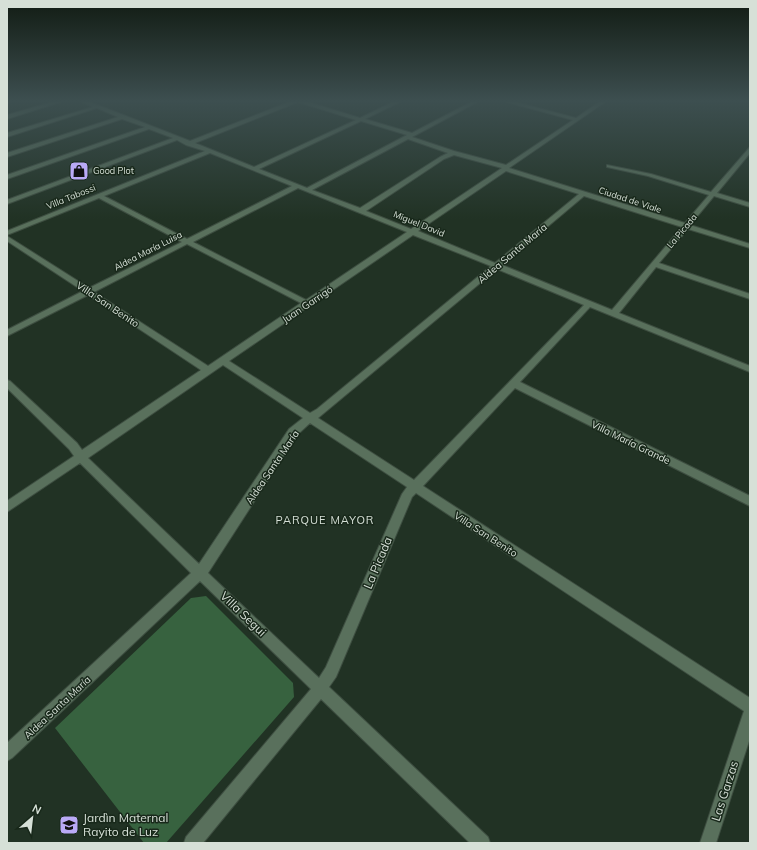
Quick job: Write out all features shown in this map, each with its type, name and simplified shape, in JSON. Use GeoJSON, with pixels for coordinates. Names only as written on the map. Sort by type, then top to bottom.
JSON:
{"type":"FeatureCollection","features":[{"type":"Feature","properties":{"kind":"street"},"geometry":{"type":"LineString","coordinates":[[7,155],[53,140]]}},
{"type":"Feature","properties":{"kind":"street"},"geometry":{"type":"LineString","coordinates":[[7,177],[114,140]]}},
{"type":"Feature","properties":{"kind":"street"},"geometry":{"type":"LineString","coordinates":[[7,202],[174,140]]}},
{"type":"Feature","properties":{"kind":"street","name":"Miguel David"},"geometry":{"type":"LineString","coordinates":[[178,140],[361,211],[750,369]]}},
{"type":"Feature","properties":{"kind":"street"},"geometry":{"type":"LineString","coordinates":[[188,144],[199,140]]}},
{"type":"Feature","properties":{"kind":"street"},"geometry":{"type":"LineString","coordinates":[[253,169],[317,140]]}},
{"type":"Feature","properties":{"kind":"street"},"geometry":{"type":"LineString","coordinates":[[307,190],[405,140]]}},
{"type":"Feature","properties":{"kind":"street","name":"Ciudad de Viale"},"geometry":{"type":"LineString","coordinates":[[417,140],[453,153],[468,156],[685,227],[750,246]]}},
{"type":"Feature","properties":{"kind":"street","name":"Juan Garrigó"},"geometry":{"type":"LineString","coordinates":[[7,507],[548,140]]}},
{"type":"Feature","properties":{"kind":"street","name":"La Picada"},"geometry":{"type":"LineString","coordinates":[[613,314],[750,149]]}},
{"type":"Feature","properties":{"kind":"street","name":"Villa Tabossi"},"geometry":{"type":"LineString","coordinates":[[7,233],[209,152]]}},
{"type":"Feature","properties":{"kind":"street"},"geometry":{"type":"LineString","coordinates":[[361,211],[438,161],[453,153]]}},
{"type":"Feature","properties":{"kind":"street"},"geometry":{"type":"LineString","coordinates":[[609,166],[649,175],[750,205]]}},
{"type":"Feature","properties":{"kind":"street","name":"Aldea María Luisa"},"geometry":{"type":"LineString","coordinates":[[7,333],[297,186]]}},
{"type":"Feature","properties":{"kind":"street","name":"Aldea Santa María"},"geometry":{"type":"LineString","coordinates":[[7,753],[200,573],[213,556],[293,432],[301,424],[310,419],[583,194]]}},
{"type":"Feature","properties":{"kind":"street"},"geometry":{"type":"LineString","coordinates":[[99,196],[308,304]]}},
{"type":"Feature","properties":{"kind":"street","name":"Villa San Benito"},"geometry":{"type":"LineString","coordinates":[[7,238],[209,371]]}},
{"type":"Feature","properties":{"kind":"street"},"geometry":{"type":"LineString","coordinates":[[654,264],[750,297]]}},
{"type":"Feature","properties":{"kind":"street","name":"La Picada"},"geometry":{"type":"LineString","coordinates":[[192,843],[321,688],[337,660],[408,494],[589,304]]}},
{"type":"Feature","properties":{"kind":"street","name":"Villa San Benito"},"geometry":{"type":"LineString","coordinates":[[223,361],[750,706]]}},
{"type":"Feature","properties":{"kind":"street","name":"Villa María Grande"},"geometry":{"type":"LineString","coordinates":[[513,383],[750,501]]}},
{"type":"Feature","properties":{"kind":"street","name":"Villa Segui"},"geometry":{"type":"LineString","coordinates":[[9,388],[73,446],[81,457],[200,573],[482,843]]}},
{"type":"Feature","properties":{"kind":"street","name":"Las Garzas"},"geometry":{"type":"LineString","coordinates":[[708,843],[750,715]]}},
{"type":"Feature","properties":{"kind":"green space"},"geometry":{"type":"Polygon","coordinates":[[[206,596],[293,683],[294,697],[166,843],[144,843],[55,728],[191,598],[206,596]]]}},
{"type":"Feature","properties":{"kind":"place","name":"Good Plot"},"geometry":{"type":"Point","coordinates":[79,171]}},
{"type":"Feature","properties":{"kind":"place","name":"Jardìn Maternal Rayito de Luz"},"geometry":{"type":"Point","coordinates":[69,825]}},
{"type":"Feature","properties":{"kind":"district","name":"PARQUE MAYOR"},"geometry":{"type":"Point","coordinates":[325,520]}}]}
